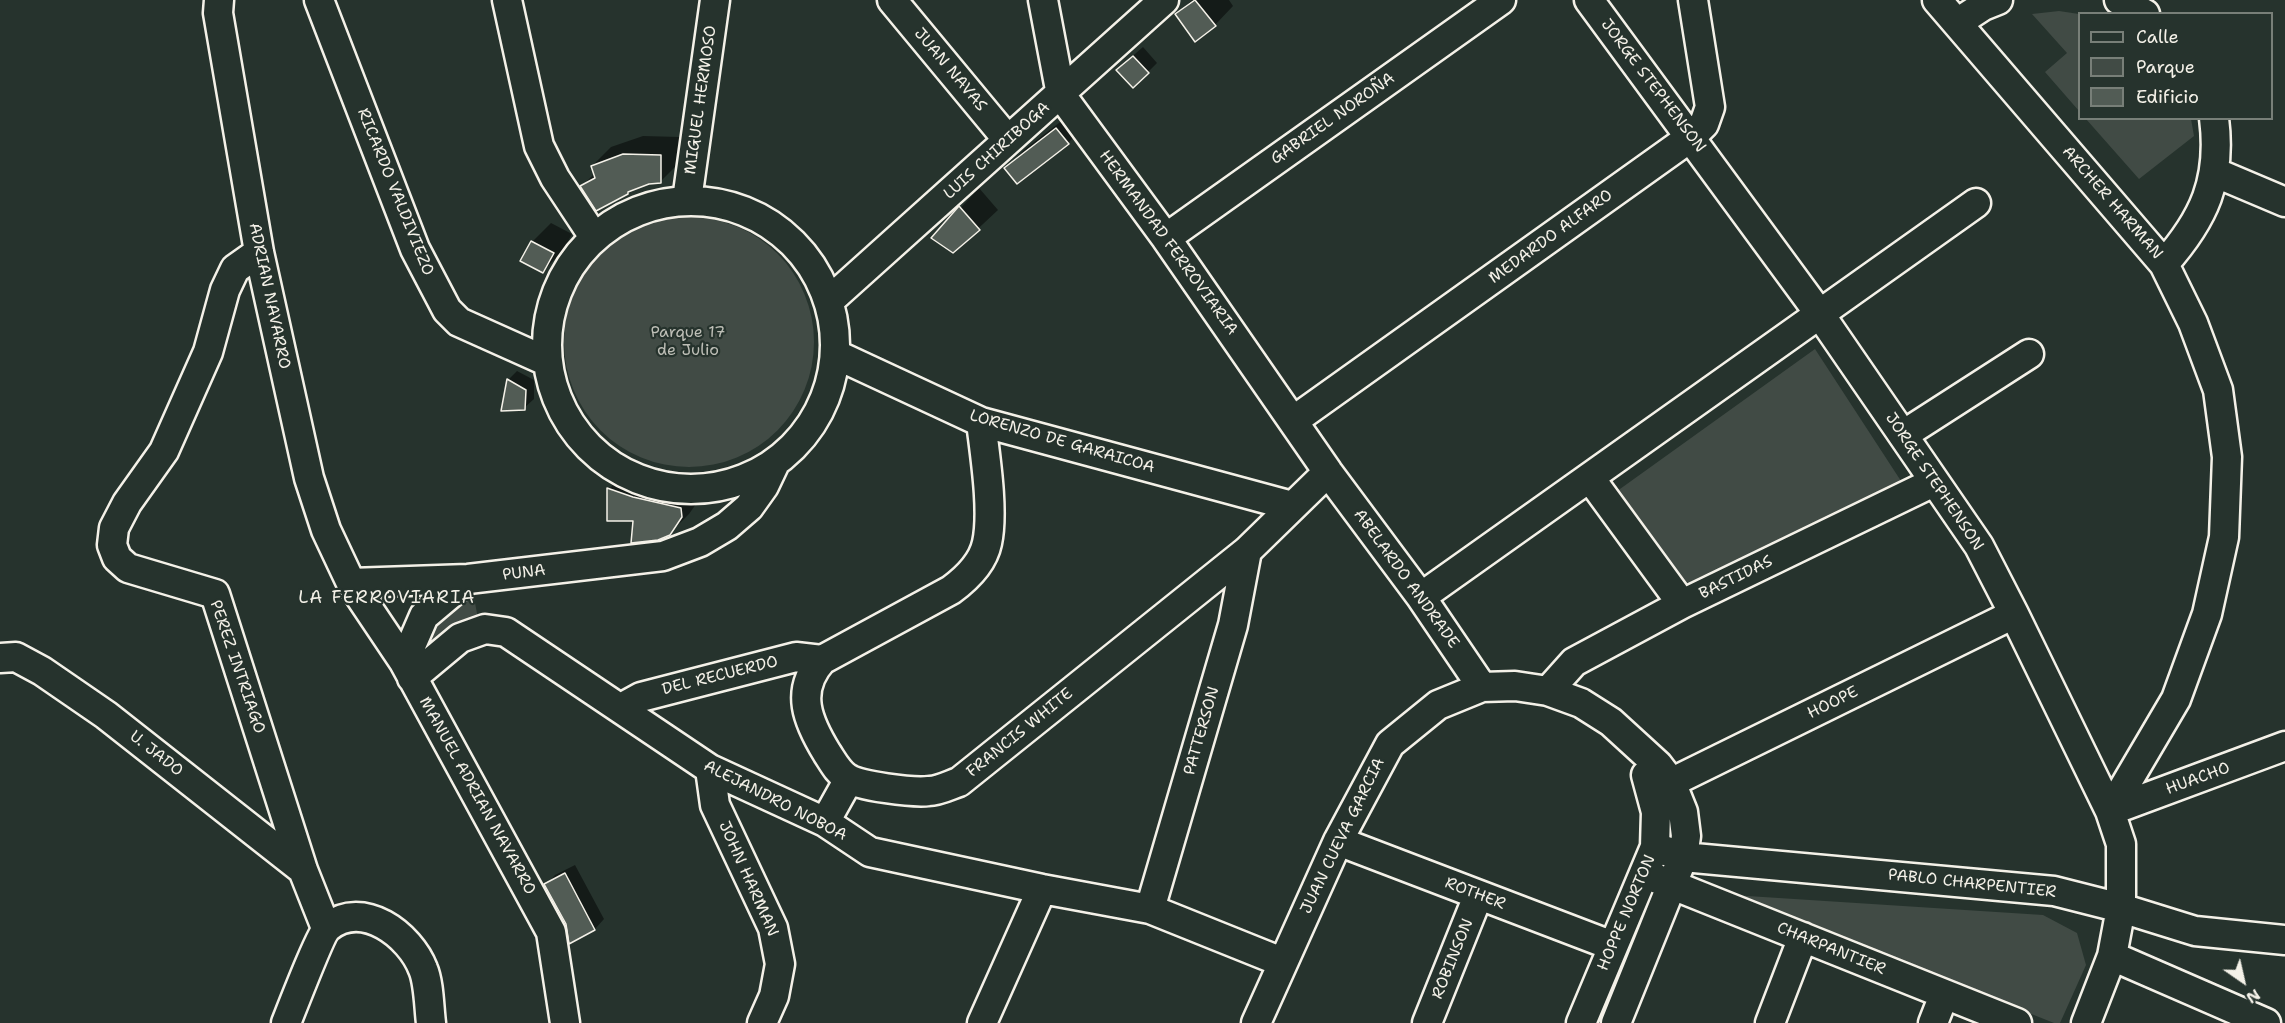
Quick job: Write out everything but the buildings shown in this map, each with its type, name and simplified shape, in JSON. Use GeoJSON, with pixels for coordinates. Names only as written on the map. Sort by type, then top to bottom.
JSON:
{"type":"FeatureCollection","features":[{"type":"Feature","properties":{"kind":"street","name":"ADRIAN NAVARRO"},"geometry":{"type":"LineString","coordinates":[[219,0],[218,13],[259,252],[309,478],[326,530],[351,583]]}},
{"type":"Feature","properties":{"kind":"street","name":"RICARDO VALDIVIEZO"},"geometry":{"type":"LineString","coordinates":[[319,0],[415,249],[447,310],[459,322],[546,361]]}},
{"type":"Feature","properties":{"kind":"street"},"geometry":{"type":"LineString","coordinates":[[507,0],[539,146],[555,178],[594,237]]}},
{"type":"Feature","properties":{"kind":"street","name":"MIGUEL HERMOSO"},"geometry":{"type":"LineString","coordinates":[[687,200],[715,0]]}},
{"type":"Feature","properties":{"kind":"street","name":"JUAN NAVAS"},"geometry":{"type":"LineString","coordinates":[[892,0],[1008,140]]}},
{"type":"Feature","properties":{"kind":"street","name":"HERMANDAD FERROVIARIA"},"geometry":{"type":"LineString","coordinates":[[1043,0],[1061,95],[1166,238],[1329,472]]}},
{"type":"Feature","properties":{"kind":"street","name":"LUIS CHIRIBOGA"},"geometry":{"type":"LineString","coordinates":[[829,301],[1061,95],[1164,0]]}},
{"type":"Feature","properties":{"kind":"street","name":"GABRIEL NOROÑA"},"geometry":{"type":"LineString","coordinates":[[1166,238],[1501,0]]}},
{"type":"Feature","properties":{"kind":"street","name":"JORGE STEPHENSON"},"geometry":{"type":"LineString","coordinates":[[1589,0],[1819,314],[1979,546],[2110,811],[2121,844],[2121,908],[2112,956],[2086,1023]]}},
{"type":"Feature","properties":{"kind":"street","name":"MEDARDO ALFARO"},"geometry":{"type":"LineString","coordinates":[[1293,421],[1691,137],[1704,124],[1710,108],[1693,0]]}},
{"type":"Feature","properties":{"kind":"street","name":"ARCHER HARMAN"},"geometry":{"type":"LineString","coordinates":[[1937,0],[2164,264],[2193,323],[2218,390],[2227,456],[2224,537],[2206,614],[2176,699],[2110,811]]}},
{"type":"Feature","properties":{"kind":"street"},"geometry":{"type":"LineString","coordinates":[[1957,23],[1983,6],[1998,0]]}},
{"type":"Feature","properties":{"kind":"street"},"geometry":{"type":"LineString","coordinates":[[2164,264],[2187,237],[2204,206],[2214,172],[2217,140],[2214,120]]}},
{"type":"Feature","properties":{"kind":"street"},"geometry":{"type":"LineString","coordinates":[[2214,172],[2285,202]]}},
{"type":"Feature","properties":{"kind":"street"},"geometry":{"type":"LineString","coordinates":[[687,200],[748,212],[798,248],[829,301],[839,356],[818,414],[774,465],[740,480],[702,489],[657,486],[616,470],[582,442],[558,404],[546,361],[548,321],[560,282],[594,237],[613,223],[649,207],[687,200]]}},
{"type":"Feature","properties":{"kind":"street"},"geometry":{"type":"LineString","coordinates":[[1421,597],[1976,203]]}},
{"type":"Feature","properties":{"kind":"street","name":"PEREZ INTRIAGO"},"geometry":{"type":"LineString","coordinates":[[259,252],[235,269],[225,290],[208,352],[164,451],[127,503],[114,528],[112,545],[117,558],[128,568],[215,594],[303,870],[327,928]]}},
{"type":"Feature","properties":{"kind":"street"},"geometry":{"type":"LineString","coordinates":[[1903,435],[2029,354]]}},
{"type":"Feature","properties":{"kind":"street","name":"LORENZO DE GARAICOA"},"geometry":{"type":"LineString","coordinates":[[839,356],[981,422],[1292,506]]}},
{"type":"Feature","properties":{"kind":"street"},"geometry":{"type":"LineString","coordinates":[[825,822],[849,779],[838,771],[812,726],[806,703],[808,682],[822,660],[951,590],[966,579],[987,544],[989,523],[987,476],[981,422]]}},
{"type":"Feature","properties":{"kind":"street","name":"PUNA"},"geometry":{"type":"LineString","coordinates":[[351,583],[468,579],[663,556],[694,545],[727,526],[750,507],[774,465]]}},
{"type":"Feature","properties":{"kind":"street","name":"FRANCIS WHITE"},"geometry":{"type":"LineString","coordinates":[[849,779],[902,790],[930,791],[959,782],[1247,551],[1329,472]]}},
{"type":"Feature","properties":{"kind":"street","name":"ABELARDO ANDRADE"},"geometry":{"type":"LineString","coordinates":[[1329,472],[1421,597],[1482,687]]}},
{"type":"Feature","properties":{"kind":"street"},"geometry":{"type":"LineString","coordinates":[[1590,478],[1683,604]]}},
{"type":"Feature","properties":{"kind":"street","name":"BASTIDAS"},"geometry":{"type":"LineString","coordinates":[[1548,691],[1574,662],[1683,604],[1934,482]]}},
{"type":"Feature","properties":{"kind":"street"},"geometry":{"type":"LineString","coordinates":[[693,488],[702,500],[706,512],[704,524],[694,545]]}},
{"type":"Feature","properties":{"kind":"street","name":"PATTERSON"},"geometry":{"type":"LineString","coordinates":[[1150,909],[1233,625],[1247,551]]}},
{"type":"Feature","properties":{"kind":"street"},"geometry":{"type":"LineString","coordinates":[[408,670],[424,616],[468,579]]}},
{"type":"Feature","properties":{"kind":"street","name":"MANUEL ADRIAN NAVARRO"},"geometry":{"type":"LineString","coordinates":[[351,583],[408,670],[551,932],[565,1023]]}},
{"type":"Feature","properties":{"kind":"street","name":"HOOPE"},"geometry":{"type":"LineString","coordinates":[[1661,787],[2014,614]]}},
{"type":"Feature","properties":{"kind":"street","name":"ALEJANDRO NOBOA"},"geometry":{"type":"LineString","coordinates":[[408,670],[460,638],[485,629],[506,632],[710,769],[825,822],[870,852],[1042,889],[1150,909],[1282,962]]}},
{"type":"Feature","properties":{"kind":"street","name":"U. JADO"},"geometry":{"type":"LineString","coordinates":[[0,658],[16,657],[42,671],[106,715],[303,870]]}},
{"type":"Feature","properties":{"kind":"street","name":"DEL RECUERDO"},"geometry":{"type":"LineString","coordinates":[[621,708],[641,697],[796,657],[822,660]]}},
{"type":"Feature","properties":{"kind":"street","name":"JUAN CUEVA GARCIA"},"geometry":{"type":"LineString","coordinates":[[1256,1023],[1338,841],[1390,744],[1438,705],[1482,687],[1515,686],[1548,691],[1581,703],[1611,723],[1637,748]]}},
{"type":"Feature","properties":{"kind":"street","name":"HUACHO"},"geometry":{"type":"LineString","coordinates":[[2110,811],[2285,747]]}},
{"type":"Feature","properties":{"kind":"street","name":"HOPPE NORTON"},"geometry":{"type":"LineString","coordinates":[[1581,1023],[1655,847],[1656,812],[1661,787],[1658,765],[1637,748]]}},
{"type":"Feature","properties":{"kind":"street","name":"JOHN HARMAN"},"geometry":{"type":"LineString","coordinates":[[710,769],[715,805],[773,928],[780,964],[774,996],[762,1023]]}},
{"type":"Feature","properties":{"kind":"street","name":"HOPPE NORTON"},"geometry":{"type":"LineString","coordinates":[[1616,1023],[1683,857],[1686,836],[1683,812],[1661,787]]}},
{"type":"Feature","properties":{"kind":"street","name":"ROTHER"},"geometry":{"type":"LineString","coordinates":[[1338,841],[1613,946]]}},
{"type":"Feature","properties":{"kind":"street","name":"PABLO CHARPENTIER"},"geometry":{"type":"LineString","coordinates":[[1655,847],[1683,857],[2054,891],[2121,908],[2195,931],[2285,940]]}},
{"type":"Feature","properties":{"kind":"street","name":"CHARPANTIER"},"geometry":{"type":"LineString","coordinates":[[1645,874],[2017,1023]]}},
{"type":"Feature","properties":{"kind":"street"},"geometry":{"type":"LineString","coordinates":[[982,1023],[1042,889]]}},
{"type":"Feature","properties":{"kind":"street","name":"ROBINSON"},"geometry":{"type":"LineString","coordinates":[[1428,1023],[1478,896]]}},
{"type":"Feature","properties":{"kind":"street"},"geometry":{"type":"LineString","coordinates":[[286,1023],[327,928],[343,919],[363,917],[383,923],[406,941],[423,969],[431,1023]]}},
{"type":"Feature","properties":{"kind":"street"},"geometry":{"type":"LineString","coordinates":[[1770,1023],[1803,937]]}},
{"type":"Feature","properties":{"kind":"street"},"geometry":{"type":"LineString","coordinates":[[2112,956],[2266,1023]]}},
{"type":"Feature","properties":{"kind":"street"},"geometry":{"type":"LineString","coordinates":[[1933,1023],[1944,995]]}},
{"type":"Feature","properties":{"kind":"green space"},"geometry":{"type":"Polygon","coordinates":[[[2059,11],[2078,14],[2078,110],[2045,72],[2067,53],[2032,14],[2059,11]]]}},
{"type":"Feature","properties":{"kind":"green space"},"geometry":{"type":"Polygon","coordinates":[[[2087,120],[2191,120],[2194,136],[2139,179],[2087,120]]]}},
{"type":"Feature","properties":{"kind":"green space","name":"Parque 17 de Julio"},"geometry":{"type":"Polygon","coordinates":[[[677,217],[701,217],[737,226],[759,238],[778,253],[793,272],[805,294],[812,318],[814,342],[812,366],[805,390],[793,412],[778,431],[759,446],[737,458],[701,467],[677,467],[641,458],[619,446],[600,431],[585,412],[573,390],[564,354],[564,330],[573,294],[585,272],[600,253],[619,238],[641,226],[677,217]]]}},
{"type":"Feature","properties":{"kind":"green space"},"geometry":{"type":"Polygon","coordinates":[[[1815,349],[1901,481],[1688,591],[1613,494],[1815,349]]]}},
{"type":"Feature","properties":{"kind":"green space"},"geometry":{"type":"Polygon","coordinates":[[[473,592],[479,624],[415,670],[431,620],[473,592]]]}},
{"type":"Feature","properties":{"kind":"green space"},"geometry":{"type":"Polygon","coordinates":[[[1732,895],[2043,915],[2077,933],[2086,965],[2060,1023],[2054,1023],[1732,895]]]}},
{"type":"Feature","properties":{"kind":"district","name":"LA FERROVIARIA"},"geometry":{"type":"Point","coordinates":[387,598]}}]}
